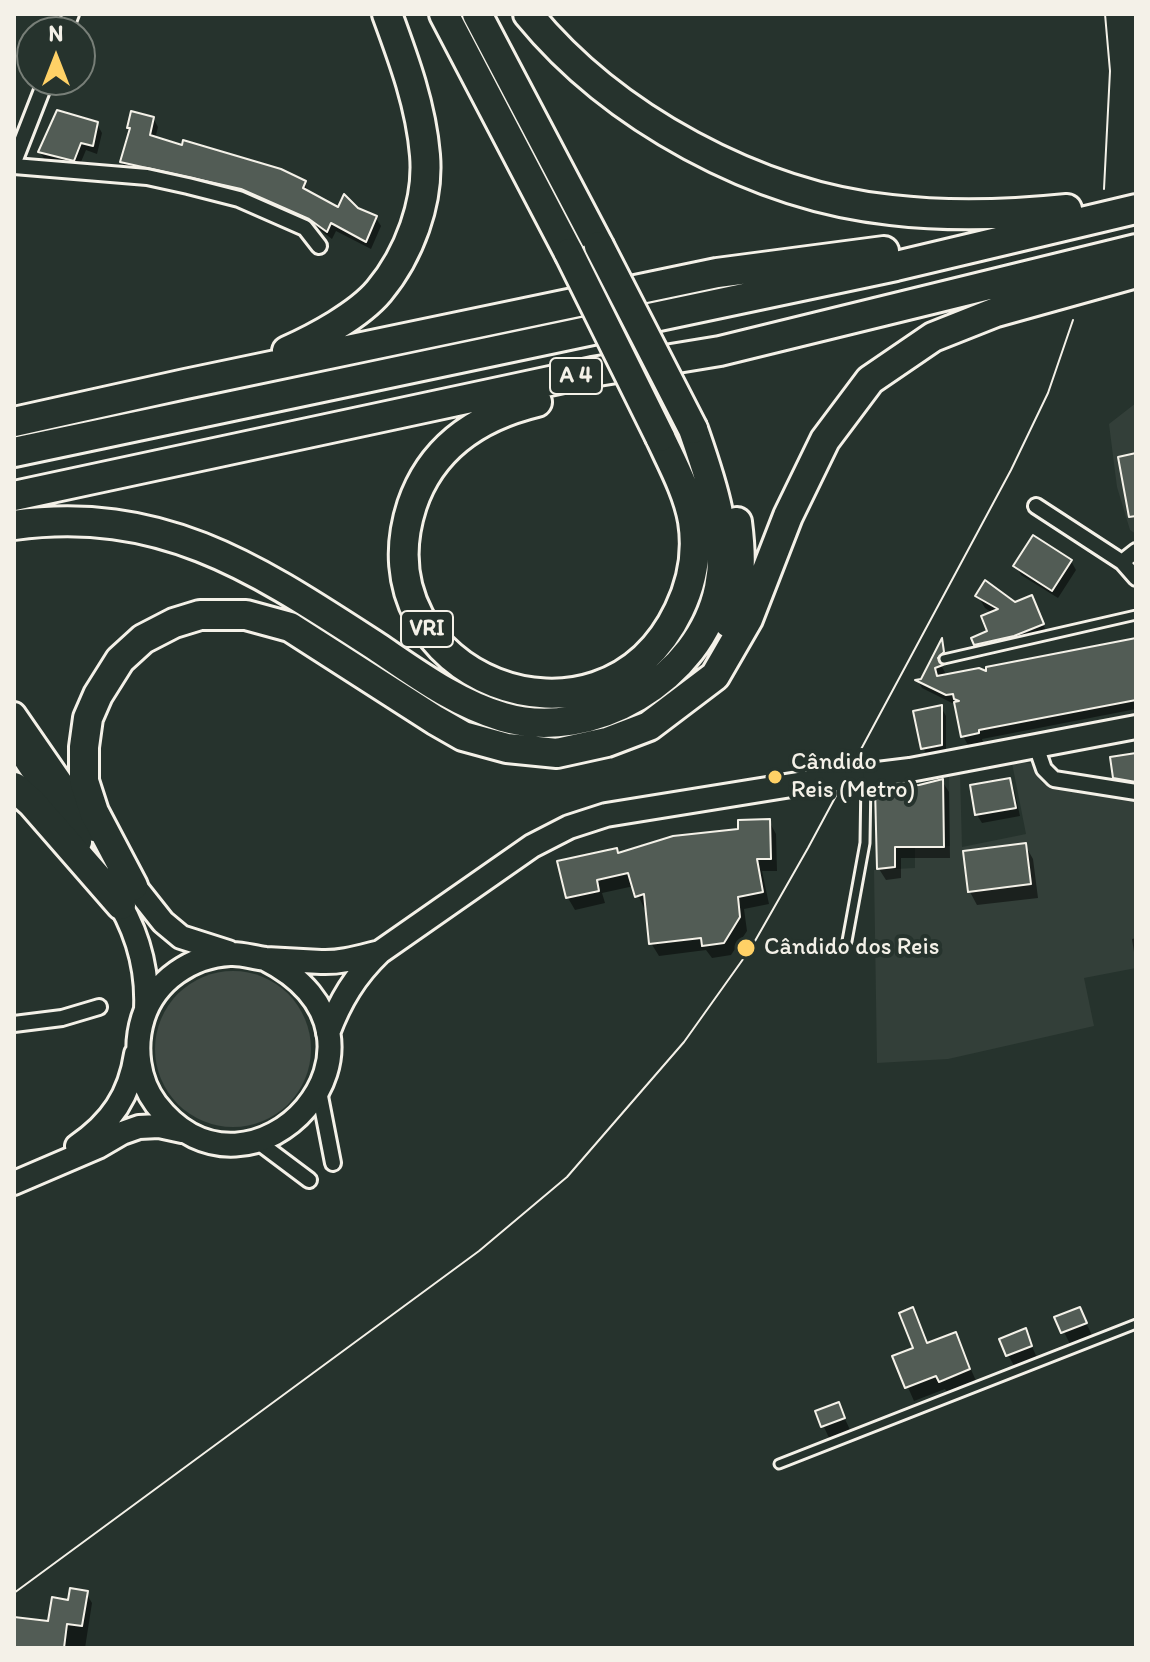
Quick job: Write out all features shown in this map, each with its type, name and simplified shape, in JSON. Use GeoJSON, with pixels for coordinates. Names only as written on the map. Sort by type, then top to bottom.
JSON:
{"type":"FeatureCollection","features":[{"type":"Feature","properties":{"kind":"highway"},"geometry":{"type":"LineString","coordinates":[[185,384],[283,353],[325,333],[378,292],[409,243],[422,199],[425,158],[420,118],[409,74],[387,14]]}},
{"type":"Feature","properties":{"kind":"highway","name":"VRI"},"geometry":{"type":"LineString","coordinates":[[444,14],[569,253],[660,437],[681,482],[693,521],[694,557],[688,590],[671,627],[649,654],[620,676],[585,690],[543,695],[497,686],[462,666],[430,635],[413,600],[403,561],[406,525],[417,491],[433,463],[460,435],[506,410],[606,386],[720,351]]}},
{"type":"Feature","properties":{"kind":"highway","name":"VRI"},"geometry":{"type":"LineString","coordinates":[[477,14],[693,429],[721,466],[736,513],[742,561],[739,592],[726,633],[687,697]]}},
{"type":"Feature","properties":{"kind":"highway"},"geometry":{"type":"LineString","coordinates":[[528,14],[546,36],[627,107],[701,151],[786,188],[889,210],[993,216],[1136,206]]}},
{"type":"Feature","properties":{"kind":"highway","name":"A 4"},"geometry":{"type":"LineString","coordinates":[[14,452],[880,269],[1136,206]]}},
{"type":"Feature","properties":{"kind":"highway"},"geometry":{"type":"LineString","coordinates":[[14,422],[717,273],[1043,230]]}},
{"type":"Feature","properties":{"kind":"highway","name":"A 4"},"geometry":{"type":"LineString","coordinates":[[14,496],[592,372],[720,351],[1136,249]]}},
{"type":"Feature","properties":{"kind":"highway"},"geometry":{"type":"LineString","coordinates":[[127,895],[84,781],[84,747],[88,718],[98,695],[120,660],[143,639],[174,623],[200,615],[246,615],[290,627],[463,736],[507,748],[557,753],[607,742],[649,726],[715,676],[748,619],[788,516],[825,440],[870,380],[933,337],[996,312],[1136,273]]}},
{"type":"Feature","properties":{"kind":"highway","name":"VRI"},"geometry":{"type":"LineString","coordinates":[[14,525],[62,520],[108,523],[148,529],[225,555],[286,588],[454,699],[505,718],[552,723],[598,715],[633,699],[673,671],[705,626],[719,590],[722,558],[720,516],[693,429]]}},
{"type":"Feature","properties":{"kind":"highway"},"geometry":{"type":"LineString","coordinates":[[14,787],[127,895]]}},
{"type":"Feature","properties":{"kind":"main road"},"geometry":{"type":"LineString","coordinates":[[14,714],[127,895],[131,924],[147,981],[146,1010],[134,1067],[109,1120],[86,1139],[22,1180]]}},
{"type":"Feature","properties":{"kind":"main road"},"geometry":{"type":"LineString","coordinates":[[328,1033],[343,996],[361,970],[380,952],[532,846],[569,827],[606,815],[804,783],[910,770],[1136,727]]}},
{"type":"Feature","properties":{"kind":"main road"},"geometry":{"type":"LineString","coordinates":[[14,743],[127,895],[181,937],[265,959],[345,961],[380,952]]}},
{"type":"Feature","properties":{"kind":"main road"},"geometry":{"type":"LineString","coordinates":[[146,1010],[160,987],[181,969],[206,957],[233,953]]}},
{"type":"Feature","properties":{"kind":"main road"},"geometry":{"type":"LineString","coordinates":[[22,1180],[139,1127],[159,1126],[210,1141],[233,1144],[257,1141],[282,1131],[303,1113],[319,1091],[328,1063],[328,1033],[320,1009],[307,987],[288,970],[265,959]]}},
{"type":"Feature","properties":{"kind":"main road"},"geometry":{"type":"LineString","coordinates":[[138,1045],[140,1071],[150,1096],[166,1117],[187,1132]]}},
{"type":"Feature","properties":{"kind":"street"},"geometry":{"type":"LineString","coordinates":[[40,96],[14,164],[147,177],[239,199],[305,228],[319,246]]}},
{"type":"Feature","properties":{"kind":"street"},"geometry":{"type":"LineString","coordinates":[[1036,506],[1122,562],[1136,578]]}},
{"type":"Feature","properties":{"kind":"street"},"geometry":{"type":"LineString","coordinates":[[1122,562],[1136,551]]}},
{"type":"Feature","properties":{"kind":"street"},"geometry":{"type":"LineString","coordinates":[[1036,746],[1044,769],[1054,779],[1136,792]]}},
{"type":"Feature","properties":{"kind":"street"},"geometry":{"type":"LineString","coordinates":[[14,1024],[62,1018],[99,1007]]}},
{"type":"Feature","properties":{"kind":"street"},"geometry":{"type":"LineString","coordinates":[[319,1091],[333,1163]]}},
{"type":"Feature","properties":{"kind":"street"},"geometry":{"type":"LineString","coordinates":[[257,1141],[309,1180]]}},
{"type":"Feature","properties":{"kind":"lane"},"geometry":{"type":"LineString","coordinates":[[944,659],[1136,615]]}},
{"type":"Feature","properties":{"kind":"lane"},"geometry":{"type":"LineString","coordinates":[[847,941],[865,843],[860,776]]}},
{"type":"Feature","properties":{"kind":"lane"},"geometry":{"type":"LineString","coordinates":[[779,1464],[1136,1324]]}},
{"type":"Feature","properties":{"kind":"shaded area"},"geometry":{"type":"Polygon","coordinates":[[[1136,403],[1136,534],[1130,530],[1117,487],[1109,424],[1136,403]]]}},
{"type":"Feature","properties":{"kind":"shaded area"},"geometry":{"type":"Polygon","coordinates":[[[1012,763],[1033,764],[1042,783],[1136,798],[1136,968],[1084,978],[1094,1026],[948,1059],[877,1063],[874,870],[915,868],[915,847],[950,846],[949,775],[960,774],[962,847],[1026,834],[1012,763]]]}},
{"type":"Feature","properties":{"kind":"shaded area"},"geometry":{"type":"Polygon","coordinates":[[[233,971],[263,977],[288,994],[305,1019],[311,1049],[305,1079],[288,1104],[263,1121],[233,1127],[203,1121],[178,1104],[161,1079],[155,1049],[161,1019],[178,994],[203,977],[233,971]]]}},
{"type":"Feature","properties":{"kind":"building"},"geometry":{"type":"Polygon","coordinates":[[[57,110],[98,122],[93,146],[81,143],[74,161],[38,152],[57,110]]]}},
{"type":"Feature","properties":{"kind":"building"},"geometry":{"type":"Polygon","coordinates":[[[131,111],[154,117],[150,135],[182,145],[183,140],[281,169],[306,181],[303,188],[338,207],[344,194],[358,208],[377,216],[366,242],[331,223],[327,232],[309,219],[241,189],[120,162],[130,128],[127,128],[131,111]]]}},
{"type":"Feature","properties":{"kind":"building"},"geometry":{"type":"Polygon","coordinates":[[[1136,453],[1136,516],[1129,517],[1118,457],[1136,453]]]}},
{"type":"Feature","properties":{"kind":"building"},"geometry":{"type":"Polygon","coordinates":[[[1033,535],[1072,560],[1052,591],[1013,566],[1033,535]]]}},
{"type":"Feature","properties":{"kind":"building"},"geometry":{"type":"Polygon","coordinates":[[[985,580],[1015,602],[1032,595],[1044,624],[1014,636],[974,645],[971,638],[987,631],[981,616],[998,609],[975,596],[985,580]]]}},
{"type":"Feature","properties":{"kind":"building"},"geometry":{"type":"Polygon","coordinates":[[[942,638],[944,652],[938,658],[943,665],[935,668],[937,676],[979,668],[986,671],[986,667],[1136,638],[1136,700],[979,730],[979,733],[961,737],[954,702],[959,701],[954,699],[953,694],[946,695],[915,680],[921,679],[942,638]]]}},
{"type":"Feature","properties":{"kind":"building"},"geometry":{"type":"Polygon","coordinates":[[[942,705],[942,745],[921,749],[913,711],[942,705]]]}},
{"type":"Feature","properties":{"kind":"building"},"geometry":{"type":"Polygon","coordinates":[[[1136,753],[1136,782],[1113,778],[1110,757],[1136,753]]]}},
{"type":"Feature","properties":{"kind":"building"},"geometry":{"type":"Polygon","coordinates":[[[1010,778],[1016,808],[975,815],[970,785],[1010,778]]]}},
{"type":"Feature","properties":{"kind":"building"},"geometry":{"type":"Polygon","coordinates":[[[943,779],[944,847],[895,847],[895,867],[877,869],[875,788],[919,785],[943,779]]]}},
{"type":"Feature","properties":{"kind":"building"},"geometry":{"type":"Polygon","coordinates":[[[770,819],[771,859],[757,859],[763,892],[738,897],[740,917],[724,943],[702,946],[701,938],[649,944],[644,894],[635,897],[628,873],[597,880],[599,891],[566,898],[557,861],[617,848],[618,853],[673,836],[738,829],[738,820],[770,819]]]}},
{"type":"Feature","properties":{"kind":"building"},"geometry":{"type":"Polygon","coordinates":[[[1026,843],[1031,884],[968,892],[963,851],[1026,843]]]}},
{"type":"Feature","properties":{"kind":"building"},"geometry":{"type":"Polygon","coordinates":[[[913,1307],[927,1343],[956,1332],[970,1369],[939,1382],[936,1376],[905,1388],[892,1356],[913,1348],[899,1313],[913,1307]]]}},
{"type":"Feature","properties":{"kind":"building"},"geometry":{"type":"Polygon","coordinates":[[[1080,1307],[1087,1323],[1061,1333],[1054,1317],[1080,1307]]]}},
{"type":"Feature","properties":{"kind":"building"},"geometry":{"type":"Polygon","coordinates":[[[1026,1328],[1032,1346],[1006,1356],[999,1339],[1026,1328]]]}},
{"type":"Feature","properties":{"kind":"building"},"geometry":{"type":"Polygon","coordinates":[[[839,1402],[845,1418],[821,1427],[815,1411],[839,1402]]]}},
{"type":"Feature","properties":{"kind":"building"},"geometry":{"type":"Polygon","coordinates":[[[70,1588],[88,1591],[82,1626],[67,1624],[64,1648],[14,1648],[14,1617],[48,1621],[52,1597],[68,1600],[70,1588]]]}},
{"type":"Feature","properties":{"kind":"tram line"},"geometry":{"type":"LineString","coordinates":[[1104,189],[1110,71],[1105,14]]}},
{"type":"Feature","properties":{"kind":"tram line"},"geometry":{"type":"LineString","coordinates":[[14,1593],[479,1251],[567,1177],[684,1042],[751,948],[808,848],[1011,470],[1048,393],[1073,320]]}},
{"type":"Feature","properties":{"kind":"place","name":"Cândido Reis (Metro)"},"geometry":{"type":"Point","coordinates":[775,777]}},
{"type":"Feature","properties":{"kind":"place","name":"Cândido dos Reis"},"geometry":{"type":"Point","coordinates":[746,948]}}]}
